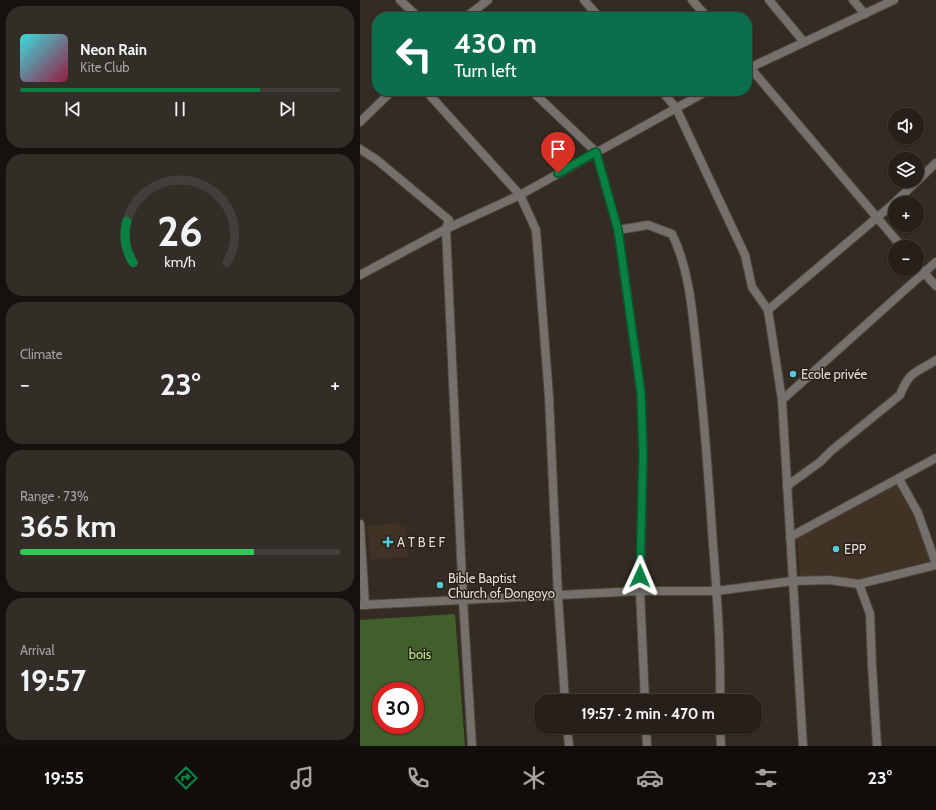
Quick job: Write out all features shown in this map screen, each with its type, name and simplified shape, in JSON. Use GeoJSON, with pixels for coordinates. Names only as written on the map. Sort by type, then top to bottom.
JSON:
{"type":"FeatureCollection","features":[{"type":"Feature","properties":{"kind":"street"},"geometry":{"type":"LineString","coordinates":[[400,0],[413,12]]}},
{"type":"Feature","properties":{"kind":"street"},"geometry":{"type":"LineString","coordinates":[[472,12],[488,0]]}},
{"type":"Feature","properties":{"kind":"street"},"geometry":{"type":"LineString","coordinates":[[584,0],[595,12]]}},
{"type":"Feature","properties":{"kind":"street"},"geometry":{"type":"LineString","coordinates":[[692,0],[703,12]]}},
{"type":"Feature","properties":{"kind":"street"},"geometry":{"type":"LineString","coordinates":[[769,0],[804,42]]}},
{"type":"Feature","properties":{"kind":"street"},"geometry":{"type":"LineString","coordinates":[[853,0],[865,14]]}},
{"type":"Feature","properties":{"kind":"street"},"geometry":{"type":"LineString","coordinates":[[752,65],[894,0]]}},
{"type":"Feature","properties":{"kind":"street"},"geometry":{"type":"LineString","coordinates":[[752,72],[896,240]]}},
{"type":"Feature","properties":{"kind":"street"},"geometry":{"type":"LineString","coordinates":[[360,122],[387,96]]}},
{"type":"Feature","properties":{"kind":"street"},"geometry":{"type":"LineString","coordinates":[[431,96],[520,195],[536,230],[549,397],[558,596],[565,694]]}},
{"type":"Feature","properties":{"kind":"street"},"geometry":{"type":"LineString","coordinates":[[537,96],[596,152],[618,230],[641,393],[643,454],[640,591],[645,694]]}},
{"type":"Feature","properties":{"kind":"street"},"geometry":{"type":"LineString","coordinates":[[666,96],[676,108],[745,255],[752,288],[768,310],[782,400],[803,746]]}},
{"type":"Feature","properties":{"kind":"street"},"geometry":{"type":"LineString","coordinates":[[360,275],[446,229],[520,195],[698,96]]}},
{"type":"Feature","properties":{"kind":"street"},"geometry":{"type":"LineString","coordinates":[[360,149],[377,160],[449,220],[446,229],[463,600],[472,746]]}},
{"type":"Feature","properties":{"kind":"street"},"geometry":{"type":"LineString","coordinates":[[924,174],[936,163]]}},
{"type":"Feature","properties":{"kind":"street"},"geometry":{"type":"LineString","coordinates":[[768,310],[893,204],[910,188]]}},
{"type":"Feature","properties":{"kind":"street"},"geometry":{"type":"LineString","coordinates":[[618,230],[648,225],[672,234],[679,247],[690,295],[704,414],[721,672],[720,694]]}},
{"type":"Feature","properties":{"kind":"street"},"geometry":{"type":"LineString","coordinates":[[936,262],[924,273],[936,286]]}},
{"type":"Feature","properties":{"kind":"street"},"geometry":{"type":"LineString","coordinates":[[782,400],[921,276]]}},
{"type":"Feature","properties":{"kind":"street"},"geometry":{"type":"LineString","coordinates":[[787,486],[820,462],[831,451],[900,395],[905,382],[915,372],[936,360]]}},
{"type":"Feature","properties":{"kind":"street"},"geometry":{"type":"LineString","coordinates":[[790,537],[936,458]]}},
{"type":"Feature","properties":{"kind":"street"},"geometry":{"type":"LineString","coordinates":[[360,524],[362,605],[640,591],[716,591],[793,581],[829,580],[859,584],[936,564],[918,513],[899,479]]}},
{"type":"Feature","properties":{"kind":"street"},"geometry":{"type":"LineString","coordinates":[[859,584],[870,614],[877,746]]}},
{"type":"Feature","properties":{"kind":"street"},"geometry":{"type":"LineString","coordinates":[[567,734],[568,746]]}},
{"type":"Feature","properties":{"kind":"street"},"geometry":{"type":"LineString","coordinates":[[646,734],[647,746]]}},
{"type":"Feature","properties":{"kind":"street"},"geometry":{"type":"LineString","coordinates":[[720,734],[721,746]]}},
{"type":"Feature","properties":{"kind":"shaded area","name":"EPP"},"geometry":{"type":"Polygon","coordinates":[[[897,482],[913,513],[931,561],[859,580],[800,576],[797,537],[897,482]]]}},
{"type":"Feature","properties":{"kind":"shaded area","name":"A T B E F"},"geometry":{"type":"Polygon","coordinates":[[[400,523],[401,527],[406,527],[408,557],[370,560],[368,526],[400,523]]]}},
{"type":"Feature","properties":{"kind":"green space","name":"bois"},"geometry":{"type":"Polygon","coordinates":[[[455,614],[465,746],[360,746],[360,620],[455,614]]]}},
{"type":"Feature","properties":{"kind":"place","name":"Ecole privée"},"geometry":{"type":"Point","coordinates":[793,374]}},
{"type":"Feature","properties":{"kind":"place","name":"A T B E F"},"geometry":{"type":"Point","coordinates":[388,542]}},
{"type":"Feature","properties":{"kind":"place","name":"EPP"},"geometry":{"type":"Point","coordinates":[836,549]}},
{"type":"Feature","properties":{"kind":"place","name":"Bible Baptist Church of Dongoyo"},"geometry":{"type":"Point","coordinates":[440,585]}},
{"type":"Feature","properties":{"kind":"route"},"geometry":{"type":"LineString","coordinates":[[558,173],[596,152],[618,230],[641,393],[643,454],[640,576]]}}]}
